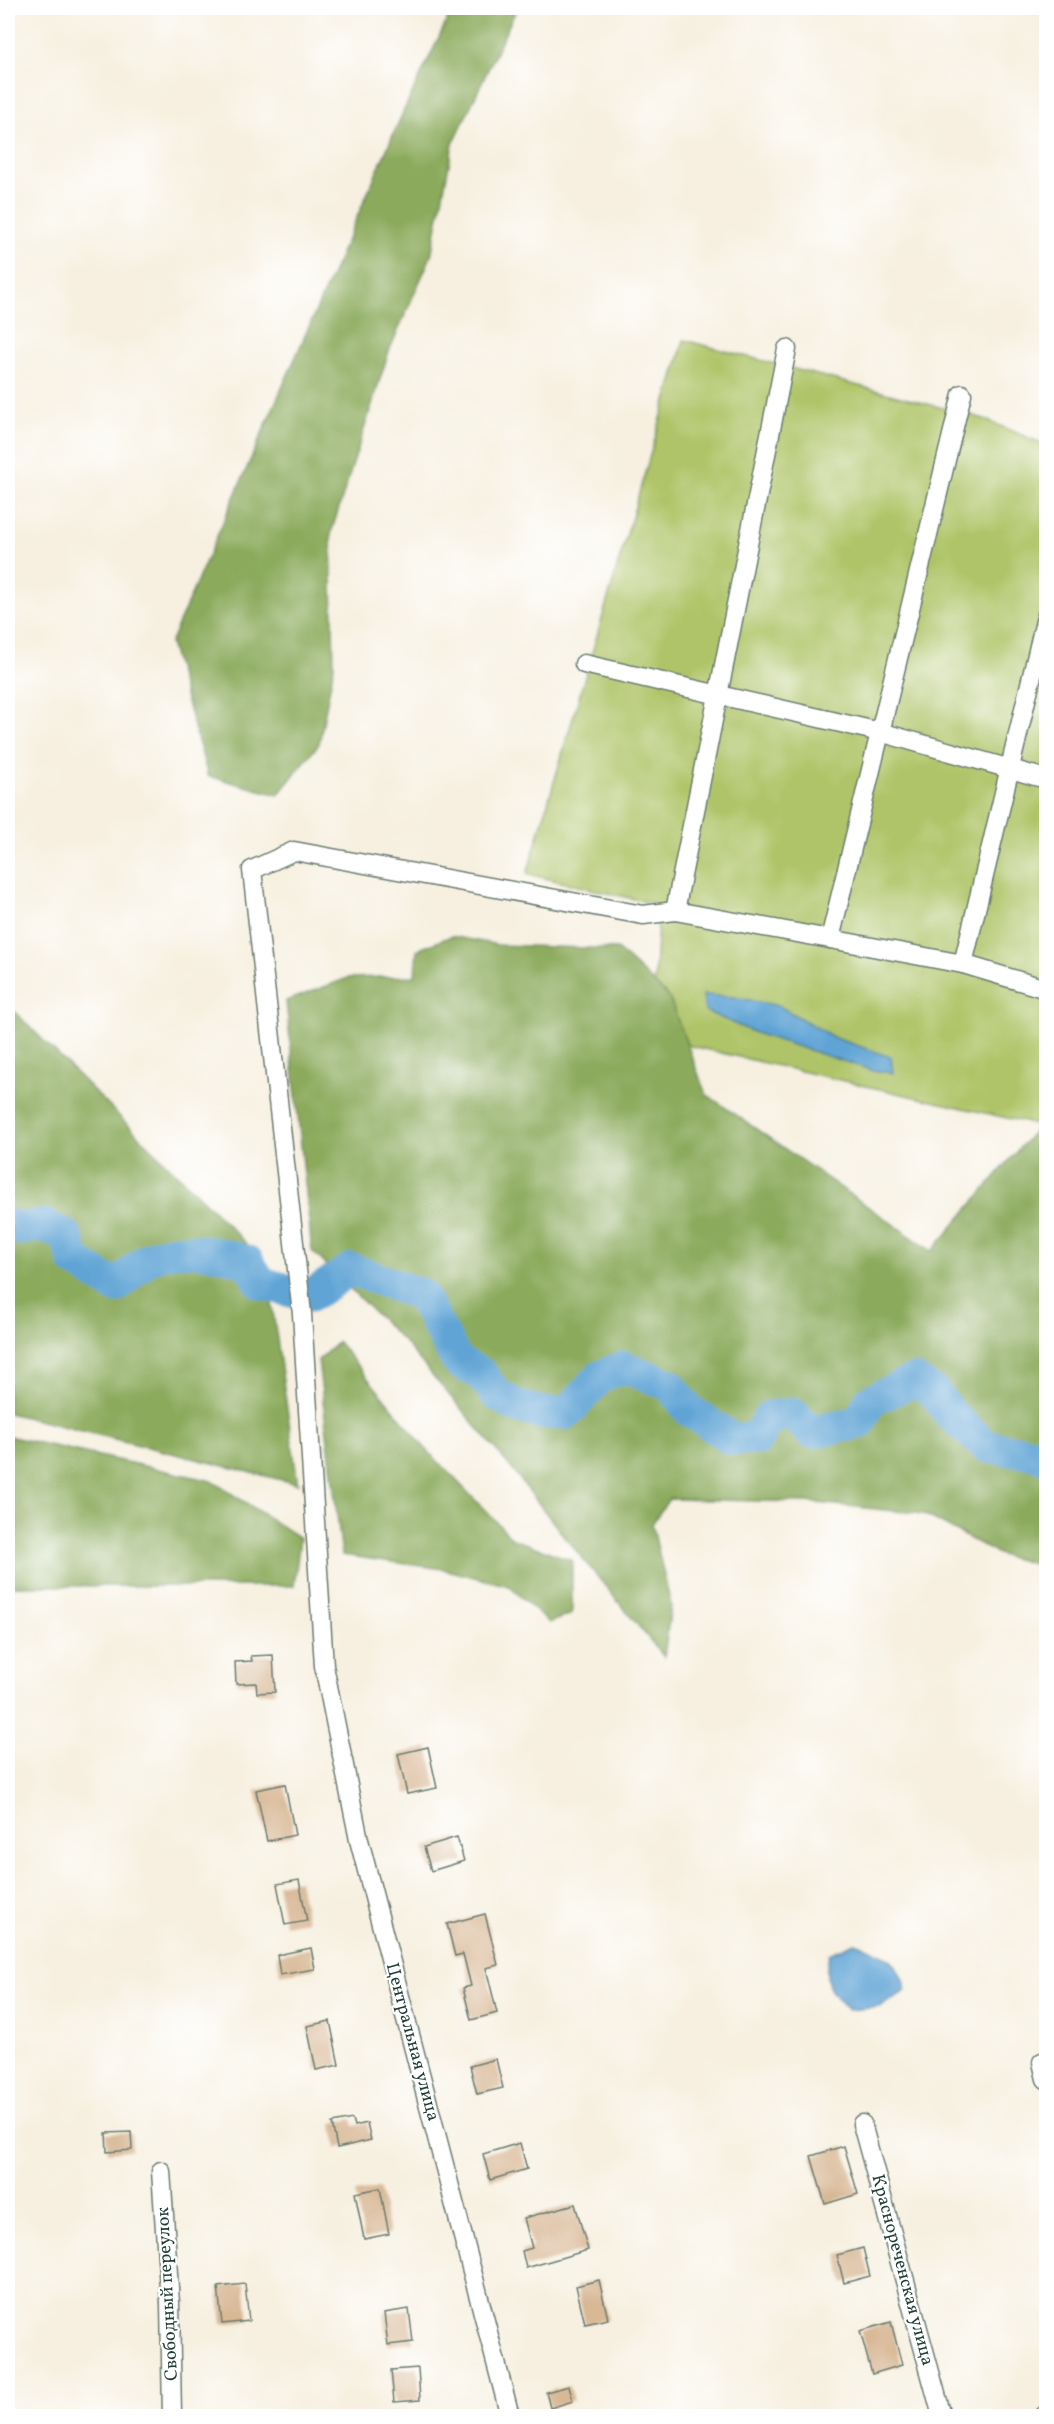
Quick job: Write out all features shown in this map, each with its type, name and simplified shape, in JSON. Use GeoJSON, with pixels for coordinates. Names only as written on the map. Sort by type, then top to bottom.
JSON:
{"type":"FeatureCollection","features":[{"type":"Feature","properties":{"kind":"street"},"geometry":{"type":"LineString","coordinates":[[787,349],[675,911],[963,964],[1047,989]]}},
{"type":"Feature","properties":{"kind":"street"},"geometry":{"type":"LineString","coordinates":[[830,939],[962,394]]}},
{"type":"Feature","properties":{"kind":"street"},"geometry":{"type":"LineString","coordinates":[[963,964],[1047,617]]}},
{"type":"Feature","properties":{"kind":"street"},"geometry":{"type":"LineString","coordinates":[[584,664],[880,732],[1047,779]]}},
{"type":"Feature","properties":{"kind":"street","name":"Центральная улица"},"geometry":{"type":"LineString","coordinates":[[510,2416],[359,1839],[324,1666],[302,1314],[252,870],[294,851],[643,915],[675,911]]}},
{"type":"Feature","properties":{"kind":"street","name":"Краснореченская улица"},"geometry":{"type":"LineString","coordinates":[[862,2124],[942,2416]]}},
{"type":"Feature","properties":{"kind":"street","name":"Свободный переулок"},"geometry":{"type":"LineString","coordinates":[[161,2171],[170,2303],[172,2416]]}},
{"type":"Feature","properties":{"kind":"green space"},"geometry":{"type":"Polygon","coordinates":[[[453,8],[517,8],[453,144],[431,256],[389,351],[331,533],[334,666],[319,744],[278,795],[208,776],[170,643],[404,110],[453,8]]]}},
{"type":"Feature","properties":{"kind":"green space"},"geometry":{"type":"Polygon","coordinates":[[[684,340],[981,418],[1046,445],[1046,1127],[651,1037],[659,905],[527,874],[684,340]]]}},
{"type":"Feature","properties":{"kind":"green space"},"geometry":{"type":"Polygon","coordinates":[[[451,936],[498,945],[617,949],[669,997],[706,1094],[932,1251],[1046,1117],[1046,1567],[1000,1555],[924,1514],[806,1502],[669,1499],[652,1524],[671,1605],[664,1657],[563,1535],[508,1464],[405,1343],[312,1251],[286,1001],[348,978],[415,976],[417,950],[451,936]]]}},
{"type":"Feature","properties":{"kind":"green space"},"geometry":{"type":"Polygon","coordinates":[[[8,1005],[266,1263],[298,1484],[8,1413],[8,1005]]]}},
{"type":"Feature","properties":{"kind":"green space"},"geometry":{"type":"Polygon","coordinates":[[[338,1342],[426,1449],[513,1539],[572,1560],[572,1614],[549,1623],[509,1586],[443,1569],[342,1555],[318,1360],[338,1342]]]}},
{"type":"Feature","properties":{"kind":"green space"},"geometry":{"type":"Polygon","coordinates":[[[8,1436],[212,1481],[300,1538],[294,1586],[8,1586],[8,1436]]]}},
{"type":"Feature","properties":{"kind":"water"},"geometry":{"type":"Polygon","coordinates":[[[703,995],[734,997],[779,1006],[835,1038],[891,1057],[893,1073],[871,1070],[755,1033],[705,1011],[703,995]]]}},
{"type":"Feature","properties":{"kind":"water"},"geometry":{"type":"Polygon","coordinates":[[[855,1943],[874,1950],[888,1959],[899,1972],[906,1991],[879,2007],[849,2010],[829,1986],[827,1964],[829,1954],[855,1943]]]}},
{"type":"Feature","properties":{"kind":"building"},"geometry":{"type":"Polygon","coordinates":[[[273,1655],[275,1692],[257,1693],[256,1683],[236,1684],[235,1662],[252,1661],[251,1656],[273,1655]]]}},
{"type":"Feature","properties":{"kind":"building"},"geometry":{"type":"Polygon","coordinates":[[[428,1747],[437,1788],[407,1794],[398,1754],[428,1747]]]}},
{"type":"Feature","properties":{"kind":"building"},"geometry":{"type":"Polygon","coordinates":[[[285,1784],[295,1835],[267,1841],[256,1790],[285,1784]]]}},
{"type":"Feature","properties":{"kind":"building"},"geometry":{"type":"Polygon","coordinates":[[[457,1837],[464,1861],[431,1871],[424,1847],[457,1837]]]}},
{"type":"Feature","properties":{"kind":"building"},"geometry":{"type":"Polygon","coordinates":[[[299,1880],[307,1921],[285,1925],[277,1884],[299,1880]]]}},
{"type":"Feature","properties":{"kind":"building"},"geometry":{"type":"Polygon","coordinates":[[[485,1914],[498,1965],[486,1968],[497,2013],[471,2020],[463,1988],[471,1986],[463,1954],[455,1956],[447,1924],[485,1914]]]}},
{"type":"Feature","properties":{"kind":"building"},"geometry":{"type":"Polygon","coordinates":[[[311,1948],[315,1969],[280,1975],[277,1955],[311,1948]]]}},
{"type":"Feature","properties":{"kind":"building"},"geometry":{"type":"Polygon","coordinates":[[[330,2021],[339,2065],[316,2070],[307,2026],[330,2021]]]}},
{"type":"Feature","properties":{"kind":"building"},"geometry":{"type":"Polygon","coordinates":[[[496,2059],[503,2088],[477,2094],[470,2066],[496,2059]]]}},
{"type":"Feature","properties":{"kind":"building"},"geometry":{"type":"Polygon","coordinates":[[[352,2119],[354,2126],[367,2123],[371,2140],[337,2148],[332,2123],[352,2119]]]}},
{"type":"Feature","properties":{"kind":"building"},"geometry":{"type":"Polygon","coordinates":[[[131,2132],[132,2150],[107,2152],[106,2133],[131,2132]]]}},
{"type":"Feature","properties":{"kind":"building"},"geometry":{"type":"Polygon","coordinates":[[[520,2143],[527,2169],[490,2180],[483,2154],[520,2143]]]}},
{"type":"Feature","properties":{"kind":"building"},"geometry":{"type":"Polygon","coordinates":[[[844,2146],[858,2194],[825,2204],[811,2156],[844,2146]]]}},
{"type":"Feature","properties":{"kind":"building"},"geometry":{"type":"Polygon","coordinates":[[[380,2188],[389,2234],[364,2239],[355,2193],[380,2188]]]}},
{"type":"Feature","properties":{"kind":"building"},"geometry":{"type":"Polygon","coordinates":[[[575,2204],[588,2250],[526,2268],[522,2251],[532,2248],[524,2218],[575,2204]]]}},
{"type":"Feature","properties":{"kind":"building"},"geometry":{"type":"Polygon","coordinates":[[[863,2248],[870,2276],[844,2283],[837,2255],[863,2248]]]}},
{"type":"Feature","properties":{"kind":"building"},"geometry":{"type":"Polygon","coordinates":[[[599,2280],[608,2319],[585,2324],[576,2286],[599,2280]]]}},
{"type":"Feature","properties":{"kind":"building"},"geometry":{"type":"Polygon","coordinates":[[[245,2284],[249,2321],[222,2324],[218,2287],[245,2284]]]}},
{"type":"Feature","properties":{"kind":"building"},"geometry":{"type":"Polygon","coordinates":[[[409,2309],[413,2342],[388,2345],[384,2313],[409,2309]]]}},
{"type":"Feature","properties":{"kind":"building"},"geometry":{"type":"Polygon","coordinates":[[[891,2322],[902,2365],[872,2374],[860,2331],[891,2322]]]}},
{"type":"Feature","properties":{"kind":"building"},"geometry":{"type":"Polygon","coordinates":[[[418,2368],[420,2400],[394,2402],[391,2370],[418,2368]]]}},
{"type":"Feature","properties":{"kind":"building"},"geometry":{"type":"Polygon","coordinates":[[[569,2386],[573,2401],[550,2408],[546,2392],[569,2386]]]}},
{"type":"Feature","properties":{"kind":"waterway"},"geometry":{"type":"LineString","coordinates":[[8,1225],[19,1229],[43,1225],[66,1236],[74,1260],[116,1287],[152,1257],[187,1250],[213,1253],[248,1262],[261,1283],[310,1296],[351,1269],[421,1295],[458,1362],[481,1374],[496,1394],[518,1407],[542,1413],[567,1413],[601,1376],[624,1367],[670,1385],[689,1410],[732,1439],[757,1439],[769,1417],[793,1414],[811,1432],[859,1423],[870,1401],[914,1380],[935,1393],[950,1414],[987,1447],[1035,1453],[1046,1458]]}}]}
